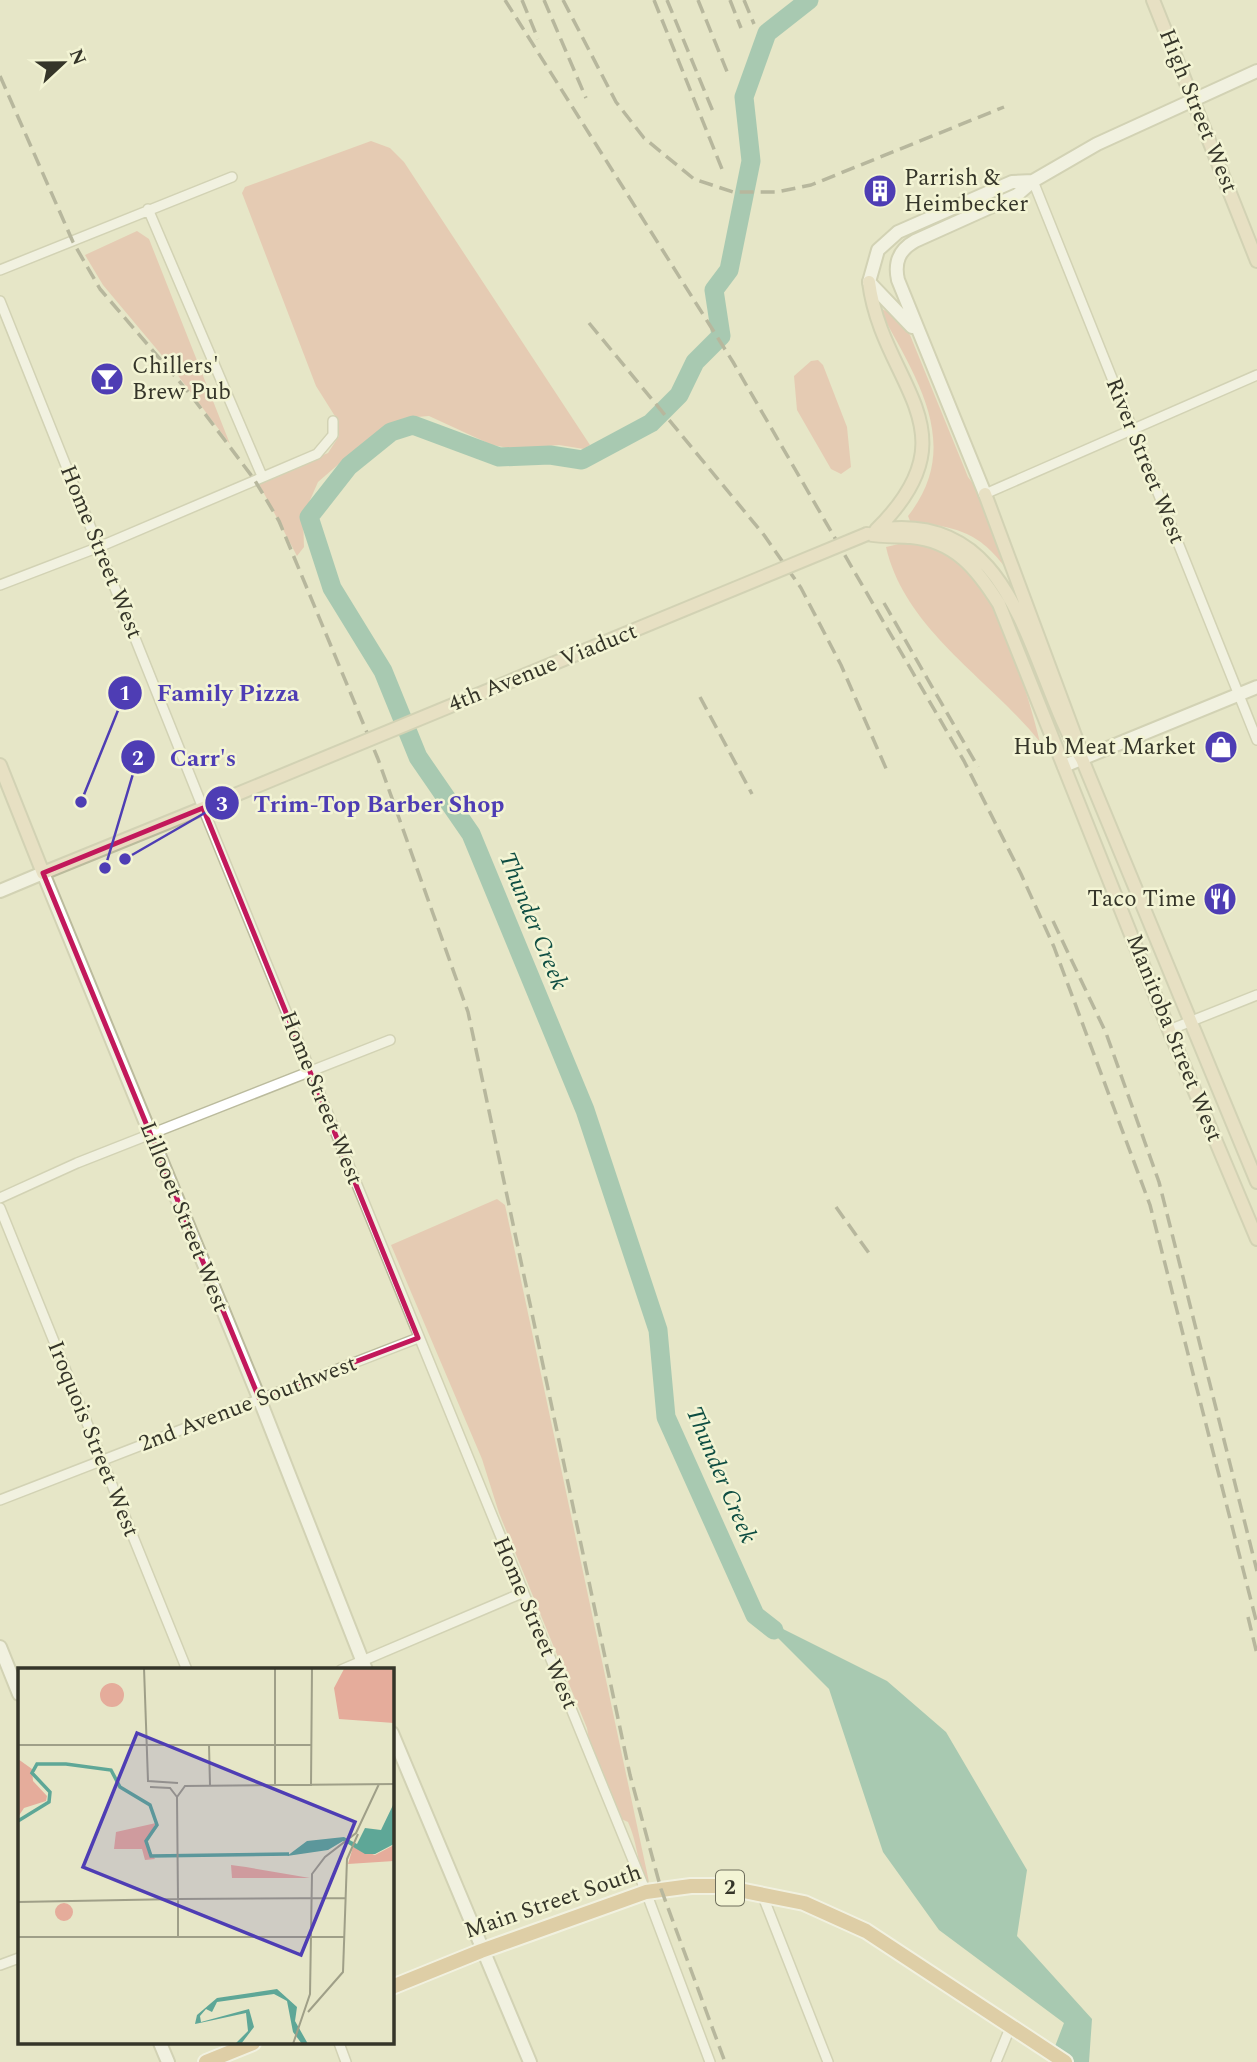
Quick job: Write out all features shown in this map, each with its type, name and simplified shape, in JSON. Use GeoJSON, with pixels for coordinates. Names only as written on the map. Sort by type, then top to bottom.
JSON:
{"type":"FeatureCollection","features":[{"type":"Feature","properties":{"kind":"main road","name":"High Street West"},"geometry":{"type":"LineString","coordinates":[[1153,0],[1257,261]]}},
{"type":"Feature","properties":{"kind":"main road"},"geometry":{"type":"LineString","coordinates":[[869,282],[874,309],[916,407],[922,443],[920,466],[912,489],[872,532]]}},
{"type":"Feature","properties":{"kind":"main road"},"geometry":{"type":"LineString","coordinates":[[985,494],[1077,733],[1083,759]]}},
{"type":"Feature","properties":{"kind":"main road","name":"Manitoba Street West"},"geometry":{"type":"LineString","coordinates":[[872,532],[906,527],[932,530],[958,540],[984,560],[995,573],[1022,625],[1068,736],[1083,759],[1257,1182]]}},
{"type":"Feature","properties":{"kind":"main road","name":"Manitoba Street West"},"geometry":{"type":"LineString","coordinates":[[872,532],[939,542],[958,553],[973,567],[1006,619],[1169,1030],[1257,1239]]}},
{"type":"Feature","properties":{"kind":"main road","name":"4th Avenue Viaduct"},"geometry":{"type":"LineString","coordinates":[[43,873],[872,532]]}},
{"type":"Feature","properties":{"kind":"main road","name":"Lillooet Street West"},"geometry":{"type":"LineString","coordinates":[[0,765],[43,873]]}},
{"type":"Feature","properties":{"kind":"main road","name":"Main Street South"},"geometry":{"type":"LineString","coordinates":[[394,1986],[481,1951],[646,1892],[691,1885],[761,1892],[804,1903],[866,1931],[1065,2062]]}},
{"type":"Feature","properties":{"kind":"main road"},"geometry":{"type":"LineString","coordinates":[[206,2062],[251,2044]]}},
{"type":"Feature","properties":{"kind":"street"},"geometry":{"type":"LineString","coordinates":[[1257,71],[1097,144],[1033,181],[1017,195],[906,247],[898,256],[897,274],[921,340],[985,494],[1257,375]]}},
{"type":"Feature","properties":{"kind":"street"},"geometry":{"type":"LineString","coordinates":[[0,270],[232,177]]}},
{"type":"Feature","properties":{"kind":"street"},"geometry":{"type":"LineString","coordinates":[[921,340],[906,319],[869,282],[878,250],[898,232],[1012,182],[1033,181]]}},
{"type":"Feature","properties":{"kind":"street","name":"River Street West"},"geometry":{"type":"LineString","coordinates":[[1033,181],[1257,740]]}},
{"type":"Feature","properties":{"kind":"street"},"geometry":{"type":"LineString","coordinates":[[148,209],[262,476]]}},
{"type":"Feature","properties":{"kind":"street","name":"Home Street West"},"geometry":{"type":"LineString","coordinates":[[0,301],[418,1338],[646,1892],[710,2062]]}},
{"type":"Feature","properties":{"kind":"street"},"geometry":{"type":"LineString","coordinates":[[0,585],[99,547],[317,454],[333,435],[333,421]]}},
{"type":"Feature","properties":{"kind":"street"},"geometry":{"type":"LineString","coordinates":[[1064,766],[1257,687]]}},
{"type":"Feature","properties":{"kind":"street"},"geometry":{"type":"LineString","coordinates":[[0,891],[43,873]]}},
{"type":"Feature","properties":{"kind":"street","name":"Lillooet Street West"},"geometry":{"type":"LineString","coordinates":[[43,873],[259,1398],[365,1666]]}},
{"type":"Feature","properties":{"kind":"street"},"geometry":{"type":"LineString","coordinates":[[1169,1030],[1257,995]]}},
{"type":"Feature","properties":{"kind":"street"},"geometry":{"type":"LineString","coordinates":[[0,1198],[77,1163],[390,1040]]}},
{"type":"Feature","properties":{"kind":"street","name":"Iroquois Street West"},"geometry":{"type":"LineString","coordinates":[[0,1208],[186,1668]]}},
{"type":"Feature","properties":{"kind":"street","name":"2nd Avenue Southwest"},"geometry":{"type":"LineString","coordinates":[[0,1500],[418,1338]]}},
{"type":"Feature","properties":{"kind":"street"},"geometry":{"type":"LineString","coordinates":[[365,1666],[522,1593]]}},
{"type":"Feature","properties":{"kind":"street"},"geometry":{"type":"LineString","coordinates":[[0,1647],[18,1692]]}},
{"type":"Feature","properties":{"kind":"street"},"geometry":{"type":"LineString","coordinates":[[394,1738],[481,1951],[530,2062]]}},
{"type":"Feature","properties":{"kind":"street"},"geometry":{"type":"LineString","coordinates":[[761,1892],[828,2062]]}},
{"type":"Feature","properties":{"kind":"street"},"geometry":{"type":"LineString","coordinates":[[0,1965],[18,1958]]}},
{"type":"Feature","properties":{"kind":"street"},"geometry":{"type":"LineString","coordinates":[[996,2062],[1010,2028]]}},
{"type":"Feature","properties":{"kind":"street"},"geometry":{"type":"LineString","coordinates":[[160,2044],[168,2062]]}},
{"type":"Feature","properties":{"kind":"street"},"geometry":{"type":"LineString","coordinates":[[339,2044],[346,2062]]}},
{"type":"Feature","properties":{"kind":"highlighted area"},"geometry":{"type":"Polygon","coordinates":[[[203,808],[418,1338],[259,1398],[43,873],[203,808]]]}},
{"type":"Feature","properties":{"kind":"shaded area"},"geometry":{"type":"Polygon","coordinates":[[[371,141],[390,148],[404,162],[590,445],[584,449],[559,445],[514,449],[492,445],[429,416],[404,418],[363,443],[318,482],[303,516],[304,547],[297,556],[258,482],[328,453],[339,436],[338,421],[316,386],[242,193],[245,187],[371,141]]]}},
{"type":"Feature","properties":{"kind":"shaded area"},"geometry":{"type":"Polygon","coordinates":[[[137,231],[149,239],[230,444],[170,365],[103,285],[85,255],[137,231]]]}},
{"type":"Feature","properties":{"kind":"shaded area"},"geometry":{"type":"Polygon","coordinates":[[[878,307],[888,312],[910,335],[968,477],[984,498],[1017,583],[994,554],[973,537],[947,527],[910,521],[908,516],[925,489],[932,463],[933,436],[928,410],[918,384],[878,307]]]}},
{"type":"Feature","properties":{"kind":"shaded area"},"geometry":{"type":"Polygon","coordinates":[[[818,360],[823,365],[847,427],[851,467],[841,474],[831,469],[797,410],[794,376],[811,361],[818,360]]]}},
{"type":"Feature","properties":{"kind":"shaded area"},"geometry":{"type":"Polygon","coordinates":[[[903,543],[946,551],[973,573],[986,593],[1009,644],[1040,742],[951,652],[911,604],[896,577],[886,547],[903,543]]]}},
{"type":"Feature","properties":{"kind":"shaded area"},"geometry":{"type":"Polygon","coordinates":[[[497,1199],[505,1205],[649,1882],[642,1873],[628,1822],[619,1818],[590,1746],[587,1728],[499,1513],[482,1459],[391,1245],[497,1199]]]}},
{"type":"Feature","properties":{"kind":"water"},"geometry":{"type":"Polygon","coordinates":[[[755,1615],[887,1681],[946,1732],[1027,1870],[1017,1936],[1092,2019],[1089,2062],[1049,2062],[1064,2023],[939,1930],[883,1852],[829,1689],[755,1615]]]}},
{"type":"Feature","properties":{"kind":"waterway","name":"Thunder Creek"},"geometry":{"type":"LineString","coordinates":[[774,1630],[755,1615],[666,1417],[658,1330],[585,1110],[471,834],[418,757],[383,671],[332,588],[309,517],[349,466],[391,432],[413,425],[499,457],[550,455],[582,460],[651,423],[679,395],[695,362],[721,336],[714,290],[729,270],[751,161],[744,97],[767,33],[809,0]]}},
{"type":"Feature","properties":{"kind":"railway"},"geometry":{"type":"LineString","coordinates":[[505,0],[733,362],[964,761],[1021,874],[1054,947],[1150,1205],[1257,1624]]}},
{"type":"Feature","properties":{"kind":"railway"},"geometry":{"type":"LineString","coordinates":[[522,0],[538,39]]}},
{"type":"Feature","properties":{"kind":"railway"},"geometry":{"type":"LineString","coordinates":[[544,0],[586,98]]}},
{"type":"Feature","properties":{"kind":"railway"},"geometry":{"type":"LineString","coordinates":[[563,0],[616,102],[644,138],[694,179],[733,192],[777,192],[811,185],[1004,107]]}},
{"type":"Feature","properties":{"kind":"railway"},"geometry":{"type":"LineString","coordinates":[[654,0],[722,169]]}},
{"type":"Feature","properties":{"kind":"railway"},"geometry":{"type":"LineString","coordinates":[[667,0],[714,114]]}},
{"type":"Feature","properties":{"kind":"railway"},"geometry":{"type":"LineString","coordinates":[[698,0],[728,74]]}},
{"type":"Feature","properties":{"kind":"railway"},"geometry":{"type":"LineString","coordinates":[[730,0],[741,28]]}},
{"type":"Feature","properties":{"kind":"railway"},"geometry":{"type":"LineString","coordinates":[[744,0],[754,24]]}},
{"type":"Feature","properties":{"kind":"railway"},"geometry":{"type":"LineString","coordinates":[[0,76],[73,242],[100,289],[190,394],[254,479],[279,521],[378,759],[468,1012],[630,1775],[661,1889],[725,2062]]}},
{"type":"Feature","properties":{"kind":"railway"},"geometry":{"type":"LineString","coordinates":[[589,323],[764,535],[801,588],[841,665],[888,773]]}},
{"type":"Feature","properties":{"kind":"railway"},"geometry":{"type":"LineString","coordinates":[[884,603],[978,767]]}},
{"type":"Feature","properties":{"kind":"railway"},"geometry":{"type":"LineString","coordinates":[[700,697],[752,794]]}},
{"type":"Feature","properties":{"kind":"railway"},"geometry":{"type":"LineString","coordinates":[[1053,921],[1106,1033],[1159,1182],[1257,1571]]}},
{"type":"Feature","properties":{"kind":"railway"},"geometry":{"type":"LineString","coordinates":[[836,1207],[871,1256]]}},
{"type":"Feature","properties":{"kind":"railway"},"geometry":{"type":"LineString","coordinates":[[1248,1617],[1257,1654]]}},
{"type":"Feature","properties":{"kind":"place","name":"Parrish & Heimbecker"},"geometry":{"type":"Point","coordinates":[880,191]}},
{"type":"Feature","properties":{"kind":"place","name":"Chillers' Brew Pub"},"geometry":{"type":"Point","coordinates":[107,379]}},
{"type":"Feature","properties":{"kind":"place","name":"Hub Meat Market"},"geometry":{"type":"Point","coordinates":[1221,747]}},
{"type":"Feature","properties":{"kind":"place","name":"Family Pizza"},"geometry":{"type":"Point","coordinates":[81,802]}},
{"type":"Feature","properties":{"kind":"place","name":"Trim-Top Barber Shop"},"geometry":{"type":"Point","coordinates":[125,859]}},
{"type":"Feature","properties":{"kind":"place","name":"Carr's"},"geometry":{"type":"Point","coordinates":[105,868]}},
{"type":"Feature","properties":{"kind":"place","name":"Taco Time"},"geometry":{"type":"Point","coordinates":[1220,899]}}]}
